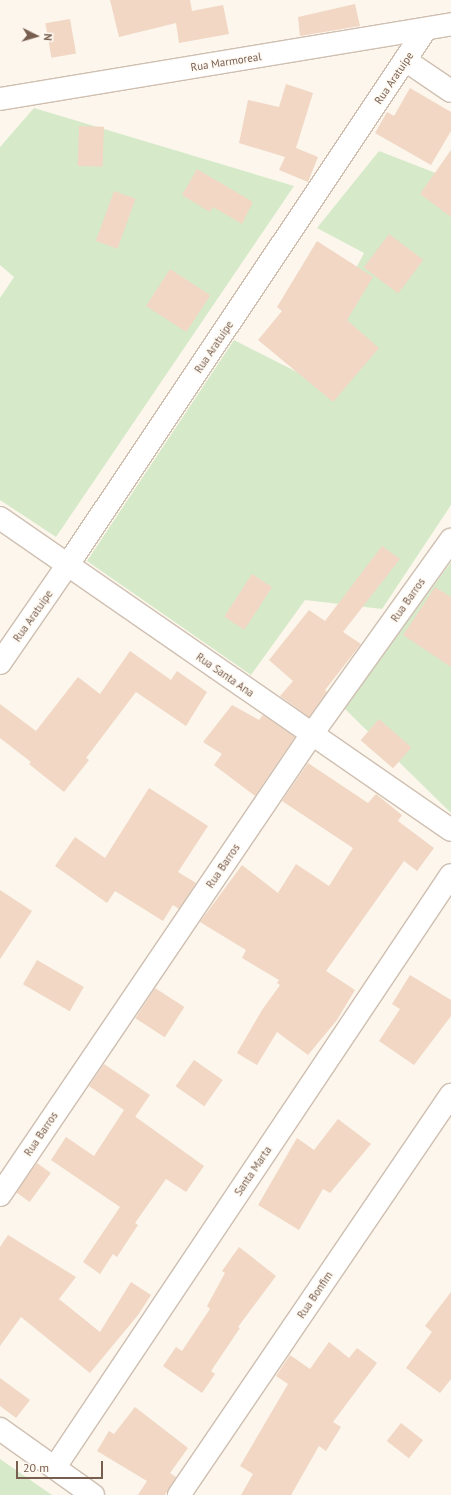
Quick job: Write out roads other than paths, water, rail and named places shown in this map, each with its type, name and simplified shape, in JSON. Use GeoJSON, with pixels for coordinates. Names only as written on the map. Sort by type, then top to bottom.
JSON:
{"type":"FeatureCollection","features":[{"type":"Feature","properties":{"kind":"street","name":"Rua Marmoreal"},"geometry":{"type":"LineString","coordinates":[[4,103],[425,30],[451,24]]}},
{"type":"Feature","properties":{"kind":"street","name":"Rua Aratuípe"},"geometry":{"type":"LineString","coordinates":[[0,663],[68,566],[425,30]]}},
{"type":"Feature","properties":{"kind":"street"},"geometry":{"type":"LineString","coordinates":[[405,60],[451,90]]}},
{"type":"Feature","properties":{"kind":"street","name":"Rua Santa Ana"},"geometry":{"type":"LineString","coordinates":[[0,518],[451,830]]}},
{"type":"Feature","properties":{"kind":"street","name":"Rua Barros"},"geometry":{"type":"LineString","coordinates":[[0,1195],[312,734],[451,540]]}},
{"type":"Feature","properties":{"kind":"street","name":"Santa Marta"},"geometry":{"type":"LineString","coordinates":[[55,1467],[451,875]]}},
{"type":"Feature","properties":{"kind":"street","name":"Rua Bonfim"},"geometry":{"type":"LineString","coordinates":[[179,1495],[451,1095]]}},
{"type":"Feature","properties":{"kind":"street"},"geometry":{"type":"LineString","coordinates":[[0,1430],[55,1467],[92,1495]]}}]}
